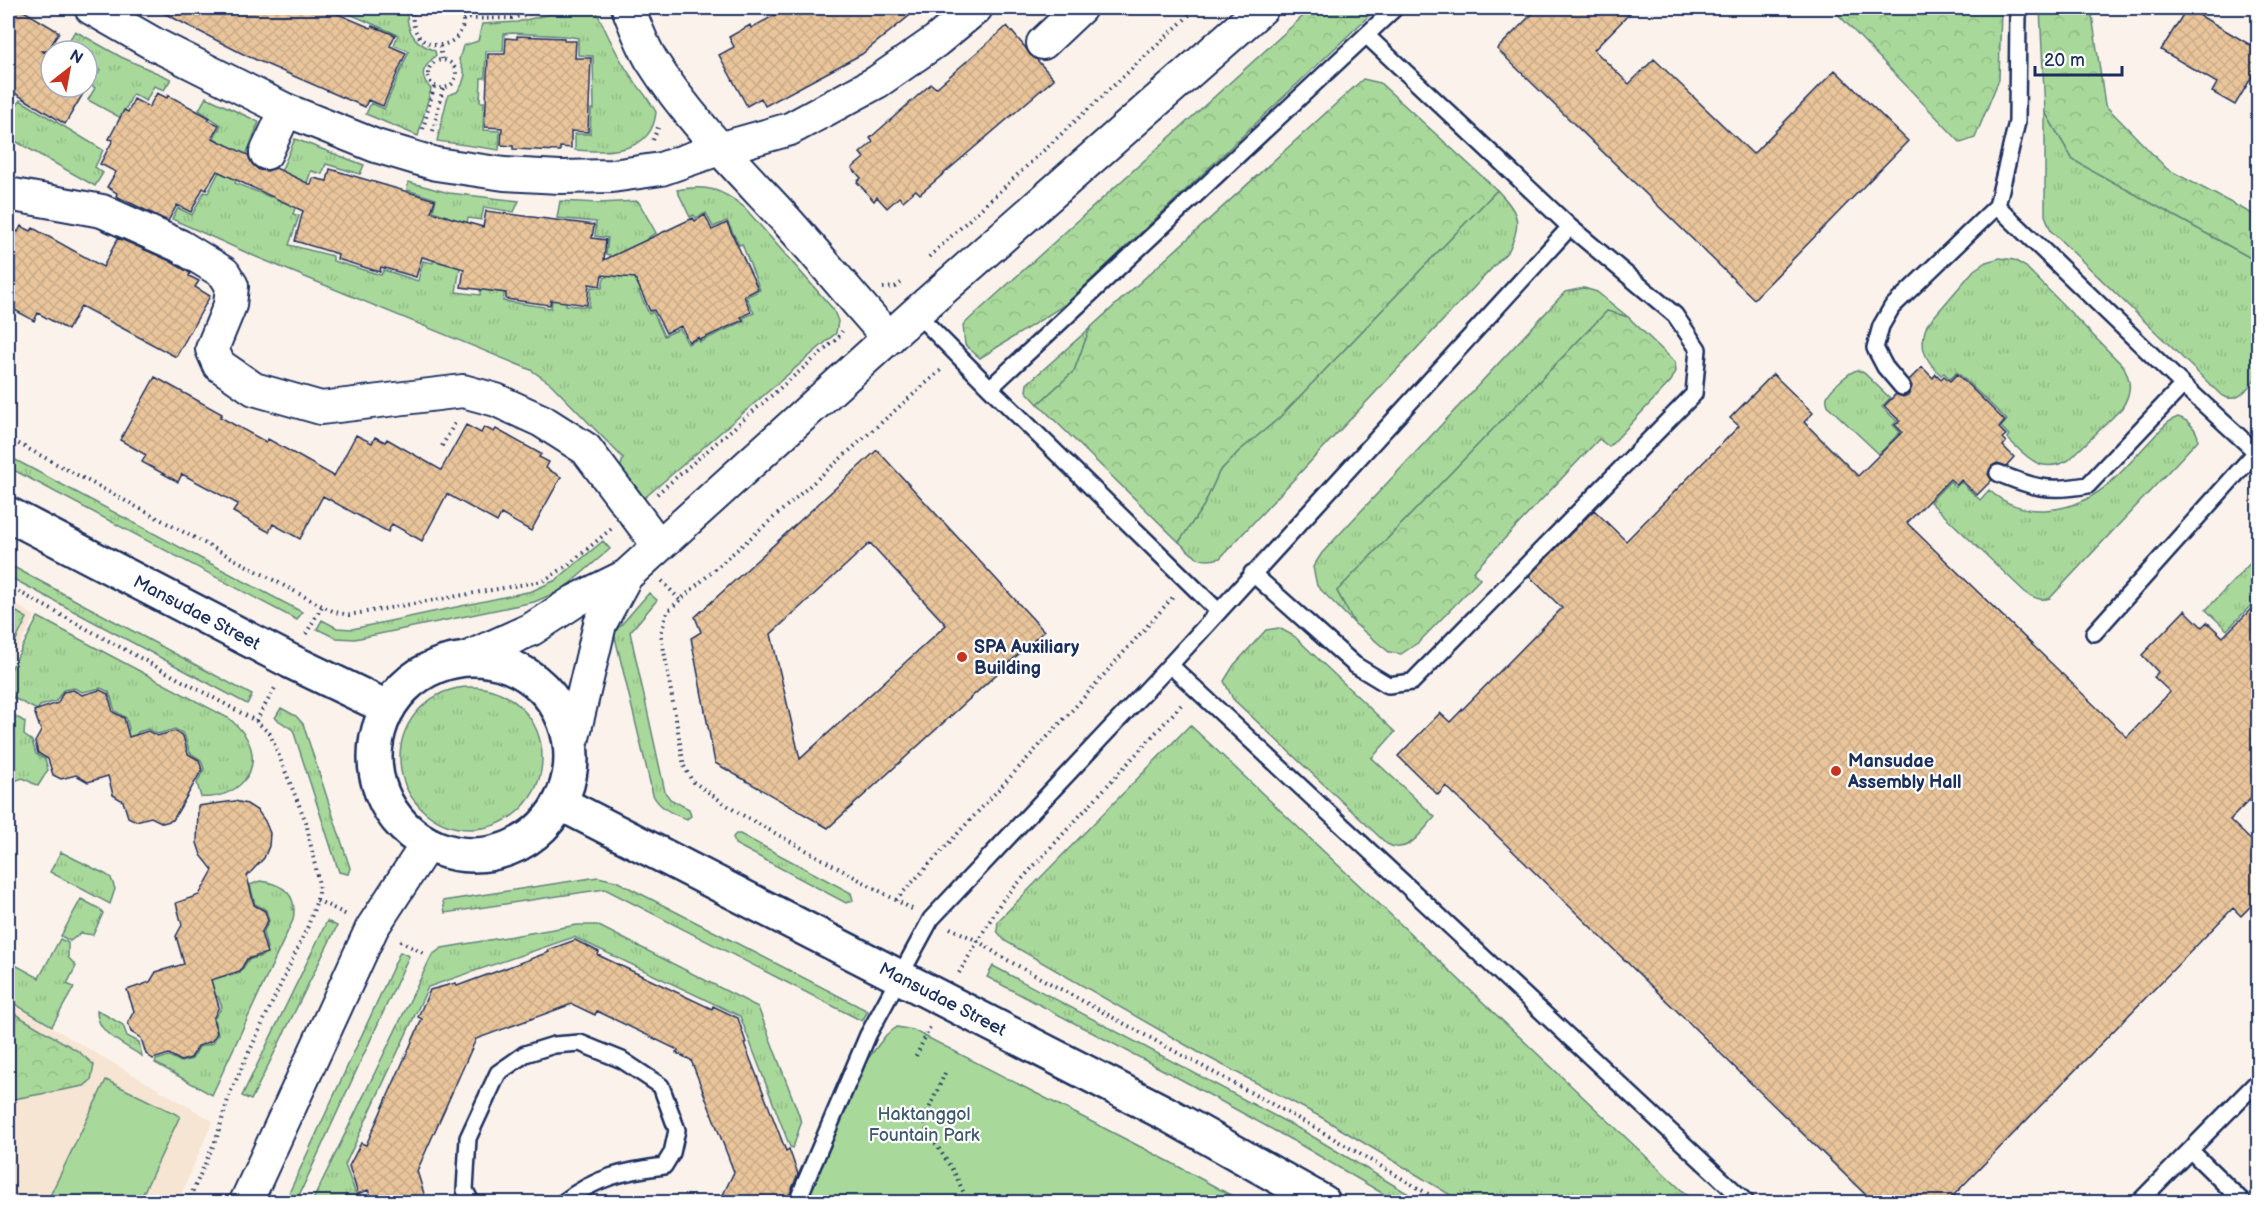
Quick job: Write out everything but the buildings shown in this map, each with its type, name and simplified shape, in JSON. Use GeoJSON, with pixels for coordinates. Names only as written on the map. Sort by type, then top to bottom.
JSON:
{"type":"FeatureCollection","features":[{"type":"Feature","properties":{"kind":"main road","name":"Mansudae Street"},"geometry":{"type":"LineString","coordinates":[[8,513],[290,661],[388,708]]}},
{"type":"Feature","properties":{"kind":"main road"},"geometry":{"type":"LineString","coordinates":[[465,659],[496,662],[525,674],[547,693],[563,718],[571,746],[569,776],[560,803],[545,824],[525,841],[502,851],[477,855],[451,853],[427,844],[406,829],[389,808],[378,784],[375,758],[378,732],[388,708],[408,683],[434,667],[465,659]]}},
{"type":"Feature","properties":{"kind":"main road","name":"Mansudae Street"},"geometry":{"type":"LineString","coordinates":[[560,803],[945,998],[1165,1113],[1323,1203]]}},
{"type":"Feature","properties":{"kind":"street"},"geometry":{"type":"LineString","coordinates":[[91,8],[164,49],[286,110],[376,146],[436,164],[504,174],[560,177],[612,176],[661,169],[719,149],[790,129],[838,105],[887,75],[936,41],[976,8]]}},
{"type":"Feature","properties":{"kind":"street"},"geometry":{"type":"LineString","coordinates":[[628,8],[651,60],[685,109],[827,265],[861,308],[889,338]]}},
{"type":"Feature","properties":{"kind":"street"},"geometry":{"type":"LineString","coordinates":[[1043,43],[1080,8]]}},
{"type":"Feature","properties":{"kind":"street"},"geometry":{"type":"LineString","coordinates":[[465,659],[532,629],[575,601],[626,576],[916,313],[1262,8]]}},
{"type":"Feature","properties":{"kind":"street"},"geometry":{"type":"LineString","coordinates":[[266,153],[286,110]]}},
{"type":"Feature","properties":{"kind":"street"},"geometry":{"type":"LineString","coordinates":[[8,194],[102,211],[180,246],[224,273],[232,286],[230,305],[212,349],[219,364],[254,389],[321,408],[463,392],[496,400],[542,421],[586,449],[659,546]]}},
{"type":"Feature","properties":{"kind":"street"},"geometry":{"type":"LineString","coordinates":[[571,746],[600,624],[626,576]]}},
{"type":"Feature","properties":{"kind":"street"},"geometry":{"type":"LineString","coordinates":[[246,1203],[372,927],[427,844]]}},
{"type":"Feature","properties":{"kind":"lane"},"geometry":{"type":"LineString","coordinates":[[990,388],[1395,8]]}},
{"type":"Feature","properties":{"kind":"lane"},"geometry":{"type":"LineString","coordinates":[[1902,387],[1885,367],[1875,348],[1881,326],[1892,307],[1997,206],[2017,122],[2018,8]]}},
{"type":"Feature","properties":{"kind":"lane"},"geometry":{"type":"LineString","coordinates":[[1252,573],[1355,666],[1388,685],[1412,682],[1694,394],[1698,349],[1675,315],[1570,227],[1366,35]]}},
{"type":"Feature","properties":{"kind":"lane"},"geometry":{"type":"LineString","coordinates":[[1997,206],[2183,385],[2257,451],[2094,633]]}},
{"type":"Feature","properties":{"kind":"lane"},"geometry":{"type":"LineString","coordinates":[[797,1203],[868,1035],[931,920],[1170,665],[1570,227]]}},
{"type":"Feature","properties":{"kind":"lane"},"geometry":{"type":"LineString","coordinates":[[916,313],[1218,611]]}},
{"type":"Feature","properties":{"kind":"lane"},"geometry":{"type":"LineString","coordinates":[[1998,473],[2045,489],[2068,489],[2088,485],[2183,385]]}},
{"type":"Feature","properties":{"kind":"lane"},"geometry":{"type":"LineString","coordinates":[[1170,665],[1746,1203]]}},
{"type":"Feature","properties":{"kind":"lane"},"geometry":{"type":"LineString","coordinates":[[471,1203],[465,1190],[468,1138],[498,1073],[525,1054],[554,1045],[580,1043],[622,1060],[661,1086],[676,1130],[672,1153],[664,1166],[624,1171],[597,1180],[564,1203]]}},
{"type":"Feature","properties":{"kind":"lane"},"geometry":{"type":"LineString","coordinates":[[2139,1203],[2259,1081]]}},
{"type":"Feature","properties":{"kind":"lane"},"geometry":{"type":"LineString","coordinates":[[2191,1151],[2243,1203]]}},
{"type":"Feature","properties":{"kind":"path"},"geometry":{"type":"LineString","coordinates":[[413,8],[412,22],[415,31],[429,44],[440,46],[449,44],[462,29],[464,19],[460,8]]}},
{"type":"Feature","properties":{"kind":"path"},"geometry":{"type":"LineString","coordinates":[[464,19],[512,18],[550,8]]}},
{"type":"Feature","properties":{"kind":"path"},"geometry":{"type":"LineString","coordinates":[[921,265],[1197,8]]}},
{"type":"Feature","properties":{"kind":"path"},"geometry":{"type":"LineString","coordinates":[[440,46],[442,59]]}},
{"type":"Feature","properties":{"kind":"path"},"geometry":{"type":"LineString","coordinates":[[442,59],[455,67],[457,74],[454,82],[444,88],[434,87],[427,74],[429,66],[442,59]]}},
{"type":"Feature","properties":{"kind":"path"},"geometry":{"type":"LineString","coordinates":[[423,131],[434,87]]}},
{"type":"Feature","properties":{"kind":"path"},"geometry":{"type":"LineString","coordinates":[[432,133],[444,88]]}},
{"type":"Feature","properties":{"kind":"path"},"geometry":{"type":"LineString","coordinates":[[652,142],[661,119]]}},
{"type":"Feature","properties":{"kind":"path"},"geometry":{"type":"LineString","coordinates":[[877,287],[895,287],[903,281]]}},
{"type":"Feature","properties":{"kind":"path"},"geometry":{"type":"LineString","coordinates":[[8,438],[334,612],[349,615],[543,581],[567,566],[633,513],[837,339],[842,331],[842,325]]}},
{"type":"Feature","properties":{"kind":"path"},"geometry":{"type":"LineString","coordinates":[[958,356],[667,612],[661,634],[684,766],[692,781],[737,812],[931,920],[978,941],[999,956],[1312,1126],[1442,1203]]}},
{"type":"Feature","properties":{"kind":"path"},"geometry":{"type":"LineString","coordinates":[[442,446],[462,415]]}},
{"type":"Feature","properties":{"kind":"path"},"geometry":{"type":"LineString","coordinates":[[896,900],[1077,705],[1188,581]]}},
{"type":"Feature","properties":{"kind":"path"},"geometry":{"type":"LineString","coordinates":[[8,586],[256,721],[270,734],[306,822],[319,885],[317,900],[308,926],[230,1093],[217,1137],[188,1203]]}},
{"type":"Feature","properties":{"kind":"path"},"geometry":{"type":"LineString","coordinates":[[916,1056],[945,998],[1001,902],[1196,689]]}},
{"type":"Feature","properties":{"kind":"path"},"geometry":{"type":"LineString","coordinates":[[945,1073],[924,1125],[955,1174],[968,1203]]}},
{"type":"Feature","properties":{"kind":"shaded area"},"geometry":{"type":"Polygon","coordinates":[[[8,600],[35,616],[8,668],[8,600]]]}},
{"type":"Feature","properties":{"kind":"shaded area"},"geometry":{"type":"Polygon","coordinates":[[[8,1002],[213,1121],[178,1202],[8,1202],[8,1002]]]}},
{"type":"Feature","properties":{"kind":"green space"},"geometry":{"type":"Polygon","coordinates":[[[336,8],[398,8],[407,16],[409,28],[415,38],[435,51],[436,55],[428,63],[423,75],[431,89],[418,136],[366,114],[371,103],[384,109],[409,51],[394,45],[398,35],[336,8]]]}},
{"type":"Feature","properties":{"kind":"green space"},"geometry":{"type":"Polygon","coordinates":[[[576,8],[595,8],[621,61],[656,112],[653,126],[646,136],[626,148],[601,151],[575,150],[575,134],[590,134],[591,109],[594,109],[593,56],[578,55],[578,38],[512,33],[504,34],[503,51],[486,51],[485,78],[481,78],[480,102],[484,102],[483,130],[500,131],[499,150],[437,141],[448,95],[457,92],[465,75],[459,60],[463,46],[478,41],[482,24],[517,22],[576,8]]]}},
{"type":"Feature","properties":{"kind":"green space"},"geometry":{"type":"Polygon","coordinates":[[[1312,8],[1377,8],[1066,304],[980,358],[965,345],[963,325],[1312,8]]]}},
{"type":"Feature","properties":{"kind":"green space"},"geometry":{"type":"Polygon","coordinates":[[[1832,8],[2001,8],[1999,79],[1975,138],[1961,143],[1832,8]]]}},
{"type":"Feature","properties":{"kind":"green space"},"geometry":{"type":"Polygon","coordinates":[[[2040,8],[2091,8],[2105,105],[2167,169],[2258,217],[2258,262],[2073,160],[2045,112],[2040,8]]]}},
{"type":"Feature","properties":{"kind":"green space"},"geometry":{"type":"Polygon","coordinates":[[[75,31],[89,39],[70,39],[75,31]]]}},
{"type":"Feature","properties":{"kind":"green space"},"geometry":{"type":"Polygon","coordinates":[[[99,45],[171,79],[164,90],[154,86],[146,101],[133,94],[121,118],[88,100],[99,99],[99,45]]]}},
{"type":"Feature","properties":{"kind":"green space"},"geometry":{"type":"Polygon","coordinates":[[[1363,79],[1380,83],[1497,190],[1278,419],[1239,451],[1219,472],[1204,505],[1179,542],[1038,404],[1074,371],[1090,328],[1363,79]]]}},
{"type":"Feature","properties":{"kind":"green space"},"geometry":{"type":"Polygon","coordinates":[[[206,97],[259,122],[235,183],[270,197],[295,139],[364,165],[360,174],[326,164],[322,174],[311,171],[306,186],[303,185],[293,214],[299,216],[289,245],[333,256],[333,261],[381,275],[384,270],[418,281],[423,261],[433,263],[447,216],[433,211],[436,199],[407,190],[408,182],[449,193],[519,201],[514,212],[484,207],[481,220],[468,218],[456,292],[480,295],[481,286],[505,289],[503,301],[551,308],[553,295],[567,296],[566,305],[589,307],[591,287],[602,288],[604,278],[607,277],[610,255],[606,254],[608,238],[595,236],[596,222],[557,218],[560,201],[599,203],[638,201],[656,233],[649,237],[642,289],[639,292],[649,314],[653,312],[664,336],[680,329],[688,344],[698,339],[700,342],[744,321],[743,318],[754,313],[746,297],[760,290],[742,244],[739,245],[727,221],[713,227],[706,213],[696,218],[694,215],[690,217],[677,190],[705,188],[720,192],[744,207],[833,309],[838,321],[836,333],[642,500],[620,470],[623,458],[551,384],[531,370],[254,256],[172,219],[178,208],[192,215],[204,192],[208,193],[219,172],[216,170],[228,146],[214,138],[221,125],[199,110],[206,97]]]}},
{"type":"Feature","properties":{"kind":"green space"},"geometry":{"type":"Polygon","coordinates":[[[20,100],[103,150],[95,167],[103,173],[95,186],[8,137],[8,102],[16,107],[20,100]]]}},
{"type":"Feature","properties":{"kind":"green space"},"geometry":{"type":"Polygon","coordinates":[[[2045,112],[2073,160],[2258,262],[2258,375],[2238,397],[2227,398],[2221,395],[2051,231],[2045,215],[2045,112]]]}},
{"type":"Feature","properties":{"kind":"green space"},"geometry":{"type":"Polygon","coordinates":[[[1497,190],[1510,205],[1516,217],[1516,231],[1509,250],[1220,558],[1207,560],[1197,558],[1179,542],[1204,505],[1219,472],[1239,451],[1278,419],[1497,190]]]}},
{"type":"Feature","properties":{"kind":"green space"},"geometry":{"type":"Polygon","coordinates":[[[2000,258],[2014,260],[2026,267],[2124,367],[2128,378],[2129,393],[2122,408],[2069,460],[2059,464],[2042,465],[2028,457],[2007,438],[2009,435],[2001,427],[2007,420],[1957,372],[1950,379],[1944,373],[1941,375],[1927,358],[1923,347],[1927,325],[1974,270],[1986,262],[2000,258]]]}},
{"type":"Feature","properties":{"kind":"green space"},"geometry":{"type":"Polygon","coordinates":[[[1584,288],[1597,292],[1628,317],[1607,311],[1337,591],[1355,624],[1317,586],[1313,567],[1322,553],[1565,292],[1584,288]]]}},
{"type":"Feature","properties":{"kind":"green space"},"geometry":{"type":"Polygon","coordinates":[[[1607,311],[1628,317],[1675,362],[1676,371],[1671,381],[1609,447],[1599,439],[1473,572],[1480,579],[1419,642],[1401,654],[1389,652],[1355,624],[1337,591],[1607,311]]]}},
{"type":"Feature","properties":{"kind":"green space"},"geometry":{"type":"Polygon","coordinates":[[[1090,328],[1074,371],[1038,404],[1026,391],[1027,384],[1090,328]]]}},
{"type":"Feature","properties":{"kind":"green space"},"geometry":{"type":"Polygon","coordinates":[[[1857,370],[1864,373],[1890,398],[1882,407],[1897,421],[1893,425],[1900,432],[1879,454],[1829,407],[1827,402],[1827,397],[1836,385],[1857,370]]]}},
{"type":"Feature","properties":{"kind":"green space"},"geometry":{"type":"Polygon","coordinates":[[[2178,417],[2192,426],[2198,440],[2050,598],[2038,599],[2026,593],[1930,502],[1950,481],[1956,487],[1961,482],[1980,500],[1989,490],[2008,503],[2030,509],[2063,508],[2078,503],[2105,487],[2163,427],[2178,417]]]}},
{"type":"Feature","properties":{"kind":"green space"},"geometry":{"type":"Polygon","coordinates":[[[8,456],[302,612],[297,620],[8,467],[8,456]]]}},
{"type":"Feature","properties":{"kind":"green space"},"geometry":{"type":"Polygon","coordinates":[[[603,541],[610,549],[562,590],[534,602],[355,639],[336,638],[317,629],[322,620],[337,628],[352,629],[532,591],[556,580],[603,541]]]}},
{"type":"Feature","properties":{"kind":"green space"},"geometry":{"type":"Polygon","coordinates":[[[2258,555],[2258,584],[2256,587],[2258,598],[2227,630],[2206,610],[2258,555]]]}},
{"type":"Feature","properties":{"kind":"green space"},"geometry":{"type":"Polygon","coordinates":[[[8,564],[252,695],[247,704],[8,576],[8,564]]]}},
{"type":"Feature","properties":{"kind":"green space"},"geometry":{"type":"Polygon","coordinates":[[[649,593],[657,600],[630,632],[665,792],[670,799],[689,809],[691,816],[687,819],[667,810],[653,795],[614,633],[649,593]]]}},
{"type":"Feature","properties":{"kind":"green space"},"geometry":{"type":"Polygon","coordinates":[[[8,607],[27,618],[8,656],[8,607]]]}},
{"type":"Feature","properties":{"kind":"green space"},"geometry":{"type":"Polygon","coordinates":[[[38,617],[230,719],[244,734],[251,749],[250,772],[244,781],[225,794],[201,797],[197,783],[204,769],[201,760],[190,753],[184,734],[175,729],[157,734],[148,729],[138,732],[131,743],[122,741],[129,729],[126,718],[115,711],[109,692],[101,688],[82,692],[74,688],[63,690],[56,701],[40,706],[37,710],[8,695],[8,675],[38,617]]]}},
{"type":"Feature","properties":{"kind":"green space"},"geometry":{"type":"Polygon","coordinates":[[[1279,628],[1294,636],[1395,732],[1372,758],[1435,817],[1408,845],[1395,847],[1387,844],[1233,699],[1224,681],[1234,665],[1266,630],[1279,628]]]}},
{"type":"Feature","properties":{"kind":"green space"},"geometry":{"type":"Polygon","coordinates":[[[471,687],[498,693],[521,708],[536,731],[542,758],[536,785],[521,808],[498,823],[471,829],[444,823],[421,808],[406,785],[400,758],[406,731],[421,708],[444,693],[471,687]]]}},
{"type":"Feature","properties":{"kind":"green space"},"geometry":{"type":"Polygon","coordinates":[[[281,708],[296,716],[303,724],[350,868],[348,874],[339,872],[293,730],[275,718],[281,708]]]}},
{"type":"Feature","properties":{"kind":"green space"},"geometry":{"type":"Polygon","coordinates":[[[8,712],[25,722],[24,735],[32,741],[36,754],[45,759],[48,770],[38,786],[23,778],[14,781],[8,792],[8,712]]]}},
{"type":"Feature","properties":{"kind":"green space"},"geometry":{"type":"Polygon","coordinates":[[[1190,725],[1694,1202],[1462,1202],[1319,1116],[1198,1052],[1005,941],[997,931],[998,921],[1190,725]]]}},
{"type":"Feature","properties":{"kind":"green space"},"geometry":{"type":"Polygon","coordinates":[[[740,834],[851,893],[853,900],[846,903],[735,844],[733,837],[740,834]]]}},
{"type":"Feature","properties":{"kind":"green space"},"geometry":{"type":"Polygon","coordinates":[[[61,852],[111,878],[115,889],[110,904],[50,872],[61,852]]]}},
{"type":"Feature","properties":{"kind":"green space"},"geometry":{"type":"Polygon","coordinates":[[[598,877],[616,881],[868,1011],[862,1021],[605,889],[445,913],[443,901],[598,877]]]}},
{"type":"Feature","properties":{"kind":"green space"},"geometry":{"type":"Polygon","coordinates":[[[260,881],[276,885],[287,892],[293,904],[293,920],[212,1095],[155,1063],[156,1060],[169,1056],[181,1062],[192,1059],[199,1047],[213,1043],[218,1034],[214,1019],[222,1007],[218,997],[207,990],[203,974],[217,969],[230,976],[240,973],[248,960],[262,956],[267,948],[263,933],[269,921],[266,910],[255,904],[250,885],[260,881]]]}},
{"type":"Feature","properties":{"kind":"green space"},"geometry":{"type":"Polygon","coordinates":[[[81,899],[103,913],[93,935],[81,933],[70,941],[61,936],[81,899]]]}},
{"type":"Feature","properties":{"kind":"green space"},"geometry":{"type":"Polygon","coordinates":[[[327,921],[337,926],[251,1100],[242,1096],[327,921]]]}},
{"type":"Feature","properties":{"kind":"green space"},"geometry":{"type":"Polygon","coordinates":[[[577,925],[597,925],[758,1007],[801,1123],[793,1148],[790,1147],[740,1016],[574,937],[428,987],[345,1165],[359,1202],[312,1202],[432,955],[442,948],[577,925]]]}},
{"type":"Feature","properties":{"kind":"green space"},"geometry":{"type":"Polygon","coordinates":[[[60,939],[68,943],[68,957],[76,966],[67,984],[74,987],[52,1026],[8,1000],[8,961],[39,978],[60,939]]]}},
{"type":"Feature","properties":{"kind":"green space"},"geometry":{"type":"Polygon","coordinates":[[[400,952],[409,956],[296,1202],[285,1202],[400,952]]]}},
{"type":"Feature","properties":{"kind":"green space"},"geometry":{"type":"Polygon","coordinates":[[[993,966],[1305,1132],[1422,1202],[1397,1202],[1299,1144],[987,977],[993,966]]]}},
{"type":"Feature","properties":{"kind":"green space"},"geometry":{"type":"Polygon","coordinates":[[[8,1010],[78,1051],[94,1065],[91,1080],[84,1086],[8,1100],[8,1010]]]}},
{"type":"Feature","properties":{"kind":"green space"},"geometry":{"type":"Polygon","coordinates":[[[97,1010],[123,1025],[127,1036],[139,1042],[142,1056],[106,1032],[101,1026],[97,1010]]]}},
{"type":"Feature","properties":{"kind":"green space","name":"Haktanggol Fountain Park"},"geometry":{"type":"Polygon","coordinates":[[[897,1027],[913,1030],[1243,1202],[802,1202],[867,1060],[886,1035],[897,1027]]]}},
{"type":"Feature","properties":{"kind":"green space"},"geometry":{"type":"Polygon","coordinates":[[[106,1080],[180,1116],[139,1202],[47,1202],[106,1080]]]}},
{"type":"Feature","properties":{"kind":"place","name":"SPA Auxiliary Building"},"geometry":{"type":"Point","coordinates":[962,657]}},
{"type":"Feature","properties":{"kind":"place","name":"Mansudae Assembly Hall"},"geometry":{"type":"Point","coordinates":[1836,771]}}]}
